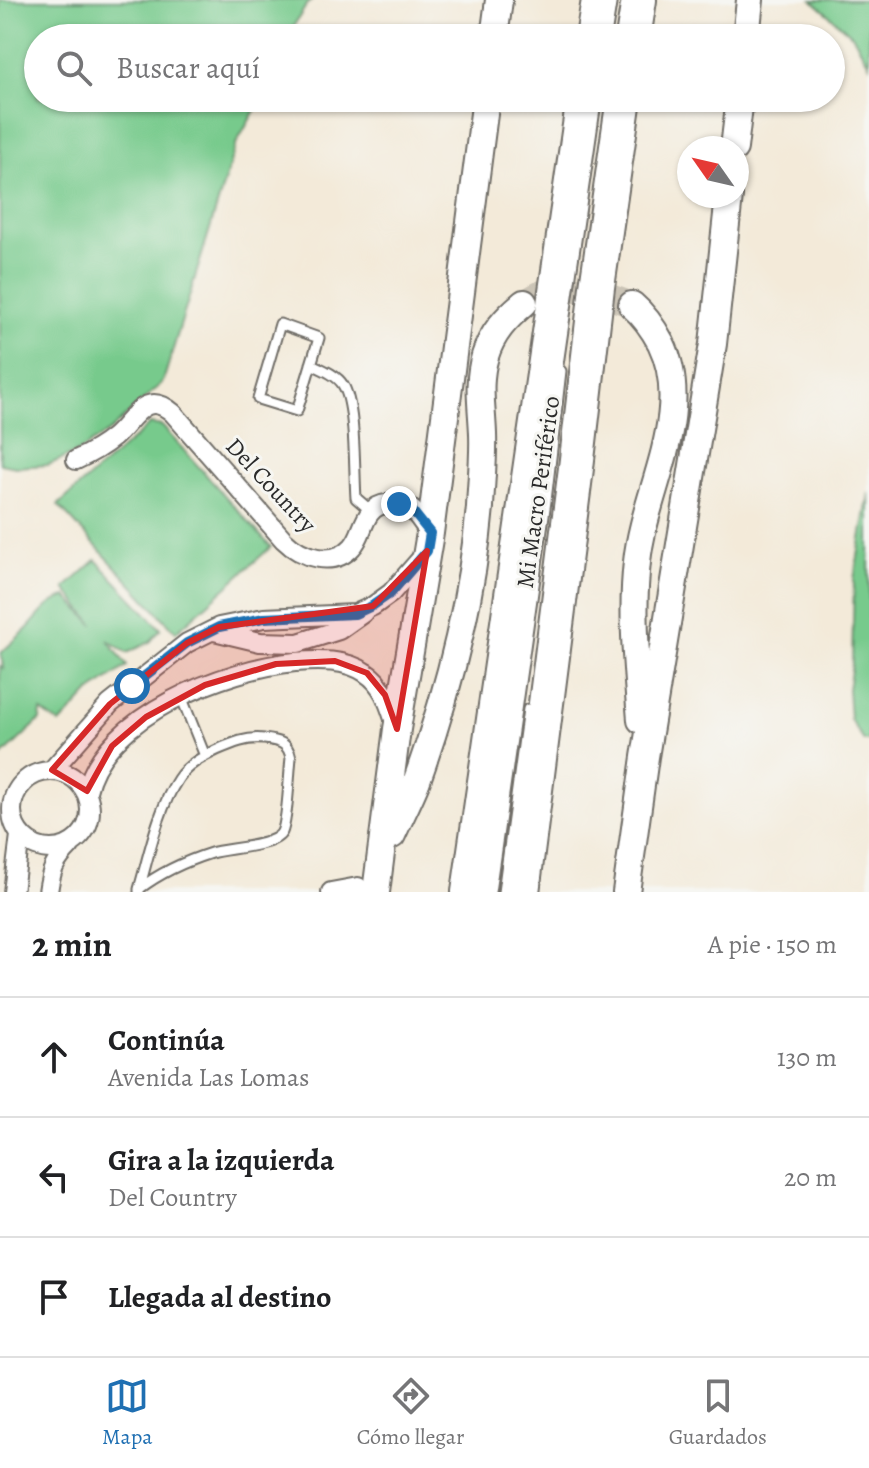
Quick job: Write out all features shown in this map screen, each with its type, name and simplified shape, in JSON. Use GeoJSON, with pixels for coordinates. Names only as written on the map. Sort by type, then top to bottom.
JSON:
{"type":"FeatureCollection","features":[{"type":"Feature","properties":{"kind":"highway"},"geometry":{"type":"LineString","coordinates":[[595,24],[599,0]]}},
{"type":"Feature","properties":{"kind":"highway"},"geometry":{"type":"LineString","coordinates":[[635,24],[639,0]]}},
{"type":"Feature","properties":{"kind":"highway"},"geometry":{"type":"LineString","coordinates":[[469,892],[582,112]]}},
{"type":"Feature","properties":{"kind":"highway"},"geometry":{"type":"LineString","coordinates":[[522,892],[597,287],[622,112]]}},
{"type":"Feature","properties":{"kind":"main road"},"geometry":{"type":"LineString","coordinates":[[496,24],[499,0]]}},
{"type":"Feature","properties":{"kind":"main road"},"geometry":{"type":"LineString","coordinates":[[747,24],[750,0]]}},
{"type":"Feature","properties":{"kind":"main road"},"geometry":{"type":"LineString","coordinates":[[380,862],[397,729],[429,542],[484,112]]}},
{"type":"Feature","properties":{"kind":"main road"},"geometry":{"type":"LineString","coordinates":[[735,136],[738,112]]}},
{"type":"Feature","properties":{"kind":"main road"},"geometry":{"type":"LineString","coordinates":[[626,892],[645,757],[713,344],[728,208]]}},
{"type":"Feature","properties":{"kind":"main road"},"geometry":{"type":"LineString","coordinates":[[367,890],[416,781],[451,671],[467,601],[479,509],[483,437],[479,384],[493,336],[506,318],[524,303]]}},
{"type":"Feature","properties":{"kind":"main road"},"geometry":{"type":"LineString","coordinates":[[632,305],[652,326],[666,354],[672,378],[673,403],[663,458],[637,560],[636,657],[645,757]]}},
{"type":"Feature","properties":{"kind":"street","name":"Del Country"},"geometry":{"type":"LineString","coordinates":[[76,460],[96,451],[116,436],[141,407],[157,404],[173,413],[293,549],[320,558],[343,554],[353,546],[371,511]]}},
{"type":"Feature","properties":{"kind":"street"},"geometry":{"type":"LineString","coordinates":[[211,630],[260,642],[298,643],[339,630],[391,593],[429,542],[410,508],[387,504],[371,511]]}},
{"type":"Feature","properties":{"kind":"street"},"geometry":{"type":"LineString","coordinates":[[52,770],[110,704],[187,643],[211,630],[264,618],[355,614],[372,606]]}},
{"type":"Feature","properties":{"kind":"street"},"geometry":{"type":"LineString","coordinates":[[307,640],[307,661]]}},
{"type":"Feature","properties":{"kind":"street"},"geometry":{"type":"LineString","coordinates":[[48,892],[57,859],[85,832],[91,812],[87,791],[90,776],[112,746],[146,717],[181,696],[237,674],[276,664],[335,661],[367,673],[378,685],[385,695],[397,729]]}},
{"type":"Feature","properties":{"kind":"street"},"geometry":{"type":"LineString","coordinates":[[0,797],[9,795],[33,775],[52,770],[78,780],[87,791]]}},
{"type":"Feature","properties":{"kind":"street"},"geometry":{"type":"LineString","coordinates":[[13,892],[12,801],[18,788]]}},
{"type":"Feature","properties":{"kind":"street"},"geometry":{"type":"LineString","coordinates":[[12,830],[34,846],[52,850],[70,846]]}},
{"type":"Feature","properties":{"kind":"street"},"geometry":{"type":"LineString","coordinates":[[331,892],[367,890]]}},
{"type":"Feature","properties":{"kind":"lane"},"geometry":{"type":"LineString","coordinates":[[585,300],[596,223]]}},
{"type":"Feature","properties":{"kind":"lane"},"geometry":{"type":"LineString","coordinates":[[280,324],[319,338],[311,364],[297,411],[258,399],[280,324]]}},
{"type":"Feature","properties":{"kind":"lane"},"geometry":{"type":"LineString","coordinates":[[311,364],[342,382],[348,395],[356,498],[371,511]]}},
{"type":"Feature","properties":{"kind":"lane","name":"Mi Macro Periférico"},"geometry":{"type":"LineString","coordinates":[[490,892],[546,501],[562,365]]}},
{"type":"Feature","properties":{"kind":"lane"},"geometry":{"type":"LineString","coordinates":[[181,696],[205,756]]}},
{"type":"Feature","properties":{"kind":"lane"},"geometry":{"type":"LineString","coordinates":[[503,892],[529,705]]}},
{"type":"Feature","properties":{"kind":"lane"},"geometry":{"type":"LineString","coordinates":[[252,738],[283,742],[291,758],[282,833],[267,842],[212,852],[152,879],[139,891],[160,818],[178,778],[194,762],[231,744],[252,738]]}},
{"type":"Feature","properties":{"kind":"highlighted area"},"geometry":{"type":"Polygon","coordinates":[[[427,551],[397,729],[385,695],[367,673],[335,661],[276,664],[205,685],[146,717],[112,746],[87,791],[52,770],[110,704],[187,643],[219,627],[373,606],[427,551]]]}},
{"type":"Feature","properties":{"kind":"green space"},"geometry":{"type":"Polygon","coordinates":[[[0,0],[312,0],[295,24],[24,24],[24,112],[254,112],[236,144],[163,382],[111,430],[78,452],[48,465],[16,467],[0,464],[0,0]]]}},
{"type":"Feature","properties":{"kind":"green space"},"geometry":{"type":"Polygon","coordinates":[[[812,0],[869,0],[869,64],[853,36],[845,29],[845,24],[839,24],[812,0]]]}},
{"type":"Feature","properties":{"kind":"green space"},"geometry":{"type":"Polygon","coordinates":[[[150,424],[162,426],[271,547],[176,632],[58,505],[150,424]]]}},
{"type":"Feature","properties":{"kind":"green space"},"geometry":{"type":"Polygon","coordinates":[[[869,493],[869,741],[864,741],[850,719],[848,689],[852,664],[854,579],[869,493]]]}},
{"type":"Feature","properties":{"kind":"green space"},"geometry":{"type":"Polygon","coordinates":[[[96,560],[161,629],[150,642],[127,653],[108,640],[127,666],[90,692],[60,724],[41,711],[40,720],[0,758],[1,653],[44,610],[60,599],[67,597],[94,625],[65,588],[96,560]]]}},
{"type":"Feature","properties":{"kind":"tunnel"},"geometry":{"type":"LineString","coordinates":[[524,303],[547,291],[569,289],[632,305]]}},
{"type":"Feature","properties":{"kind":"route"},"geometry":{"type":"LineString","coordinates":[[132,686],[187,643],[219,627],[264,618],[355,614],[373,606],[391,593],[427,551],[430,533],[410,508],[399,504]]}}]}
